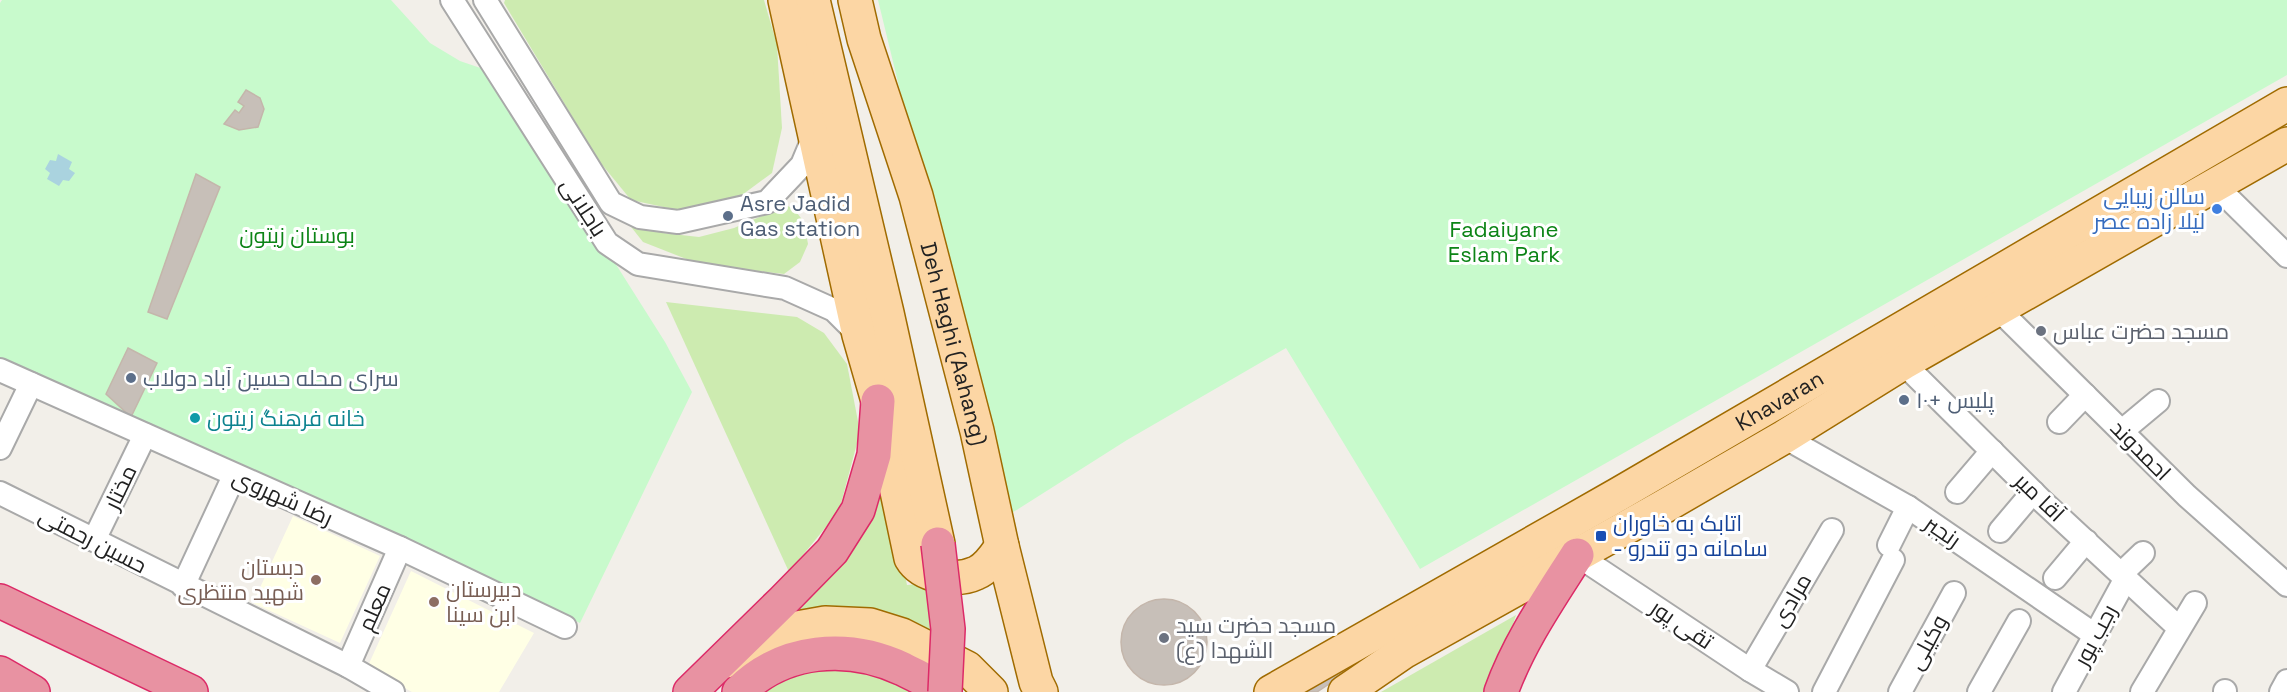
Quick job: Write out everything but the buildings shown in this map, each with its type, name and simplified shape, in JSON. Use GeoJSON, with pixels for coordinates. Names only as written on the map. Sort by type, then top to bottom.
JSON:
{"type":"FeatureCollection","features":[{"type":"Feature","properties":{"kind":"highway"},"geometry":{"type":"LineString","coordinates":[[690,692],[832,551],[858,510],[874,455],[878,400]]}},
{"type":"Feature","properties":{"kind":"highway"},"geometry":{"type":"LineString","coordinates":[[938,544],[948,629],[945,692]]}},
{"type":"Feature","properties":{"kind":"highway"},"geometry":{"type":"LineString","coordinates":[[1501,692],[1511,666],[1541,610],[1577,555]]}},
{"type":"Feature","properties":{"kind":"highway"},"geometry":{"type":"LineString","coordinates":[[0,601],[191,692]]}},
{"type":"Feature","properties":{"kind":"highway"},"geometry":{"type":"LineString","coordinates":[[739,692],[772,666],[792,659],[827,653],[878,659],[930,682],[936,692]]}},
{"type":"Feature","properties":{"kind":"highway"},"geometry":{"type":"LineString","coordinates":[[0,674],[33,692]]}},
{"type":"Feature","properties":{"kind":"main road"},"geometry":{"type":"LineString","coordinates":[[785,0],[859,335],[878,400],[911,558],[916,566],[935,574],[959,578],[975,574],[986,567],[1002,546]]}},
{"type":"Feature","properties":{"kind":"main road"},"geometry":{"type":"LineString","coordinates":[[813,0],[887,313],[938,544]]}},
{"type":"Feature","properties":{"kind":"main road","name":"Deh Haghi (Aahang)"},"geometry":{"type":"LineString","coordinates":[[855,0],[864,39],[916,196],[977,430],[1002,546],[1036,682],[1041,692]]}},
{"type":"Feature","properties":{"kind":"main road","name":"Khavaran"},"geometry":{"type":"LineString","coordinates":[[1271,692],[1639,483],[2287,104]]}},
{"type":"Feature","properties":{"kind":"main road","name":"Khavaran"},"geometry":{"type":"LineString","coordinates":[[1345,692],[1406,651],[1784,437],[1903,363],[2287,144]]}},
{"type":"Feature","properties":{"kind":"main road"},"geometry":{"type":"LineString","coordinates":[[718,665],[773,637],[797,628],[825,623],[870,625],[902,636],[967,668],[991,692]]}},
{"type":"Feature","properties":{"kind":"street","name":"باجلانی"},"geometry":{"type":"LineString","coordinates":[[452,0],[607,243],[638,264],[785,288],[834,310],[859,335]]}},
{"type":"Feature","properties":{"kind":"street","name":"باجلانی"},"geometry":{"type":"LineString","coordinates":[[485,0],[611,203],[640,217],[678,222],[767,202],[802,165],[815,134]]}},
{"type":"Feature","properties":{"kind":"street"},"geometry":{"type":"LineString","coordinates":[[2215,185],[2287,256]]}},
{"type":"Feature","properties":{"kind":"street","name":"احمدوند"},"geometry":{"type":"LineString","coordinates":[[1999,310],[2187,496],[2287,585]]}},
{"type":"Feature","properties":{"kind":"street","name":"آقا میر"},"geometry":{"type":"LineString","coordinates":[[1903,363],[2033,492],[2180,628]]}},
{"type":"Feature","properties":{"kind":"street","name":"رضا شهروی"},"geometry":{"type":"LineString","coordinates":[[0,370],[400,548],[565,627]]}},
{"type":"Feature","properties":{"kind":"street"},"geometry":{"type":"LineString","coordinates":[[0,448],[31,384]]}},
{"type":"Feature","properties":{"kind":"street"},"geometry":{"type":"LineString","coordinates":[[2059,422],[2085,395]]}},
{"type":"Feature","properties":{"kind":"street"},"geometry":{"type":"LineString","coordinates":[[2122,431],[2158,401]]}},
{"type":"Feature","properties":{"kind":"street","name":"مختار"},"geometry":{"type":"LineString","coordinates":[[94,540],[145,435]]}},
{"type":"Feature","properties":{"kind":"street","name":"رنجبر"},"geometry":{"type":"LineString","coordinates":[[1784,437],[1908,507],[2095,635]]}},
{"type":"Feature","properties":{"kind":"street"},"geometry":{"type":"LineString","coordinates":[[1957,492],[1992,451]]}},
{"type":"Feature","properties":{"kind":"street"},"geometry":{"type":"LineString","coordinates":[[183,586],[234,476]]}},
{"type":"Feature","properties":{"kind":"street"},"geometry":{"type":"LineString","coordinates":[[2000,531],[2033,492]]}},
{"type":"Feature","properties":{"kind":"street","name":"حسین رحمتی"},"geometry":{"type":"LineString","coordinates":[[0,493],[183,586],[348,666],[393,692]]}},
{"type":"Feature","properties":{"kind":"street"},"geometry":{"type":"LineString","coordinates":[[1824,692],[1891,552],[1908,507]]}},
{"type":"Feature","properties":{"kind":"street","name":"مرادی"},"geometry":{"type":"LineString","coordinates":[[1750,670],[1832,530]]}},
{"type":"Feature","properties":{"kind":"street"},"geometry":{"type":"LineString","coordinates":[[2055,578],[2086,541]]}},
{"type":"Feature","properties":{"kind":"street","name":"معلم"},"geometry":{"type":"LineString","coordinates":[[348,666],[400,548]]}},
{"type":"Feature","properties":{"kind":"street","name":"رجب پور"},"geometry":{"type":"LineString","coordinates":[[2064,692],[2123,576],[2144,553]]}},
{"type":"Feature","properties":{"kind":"street","name":"تقی پور"},"geometry":{"type":"LineString","coordinates":[[1577,555],[1787,692]]}},
{"type":"Feature","properties":{"kind":"street","name":"وکیلی"},"geometry":{"type":"LineString","coordinates":[[1900,692],[1954,593]]}},
{"type":"Feature","properties":{"kind":"street"},"geometry":{"type":"LineString","coordinates":[[2142,692],[2194,603]]}},
{"type":"Feature","properties":{"kind":"street"},"geometry":{"type":"LineString","coordinates":[[1979,692],[2019,621]]}},
{"type":"Feature","properties":{"kind":"street"},"geometry":{"type":"LineString","coordinates":[[2281,692],[2287,681]]}},
{"type":"Feature","properties":{"kind":"shaded area","name":"دبستان شهید منتظری"},"geometry":{"type":"Polygon","coordinates":[[[293,516],[380,556],[340,643],[253,603],[293,516]]]}},
{"type":"Feature","properties":{"kind":"shaded area","name":"دبیرستان ابن سینا"},"geometry":{"type":"Polygon","coordinates":[[[411,571],[534,633],[499,692],[412,692],[367,668],[411,571]]]}},
{"type":"Feature","properties":{"kind":"green space","name":"بوستان زیتون"},"geometry":{"type":"Polygon","coordinates":[[[2,0],[391,0],[430,43],[460,61],[495,73],[665,342],[692,392],[580,623],[0,357],[0,3],[2,0]]]}},
{"type":"Feature","properties":{"kind":"green space"},"geometry":{"type":"Polygon","coordinates":[[[505,0],[764,0],[777,45],[782,128],[772,173],[742,195],[682,211],[631,200],[599,161],[504,3],[505,0]]]}},
{"type":"Feature","properties":{"kind":"green space","name":"Fadaiyane Eslam Park"},"geometry":{"type":"Polygon","coordinates":[[[878,0],[2287,0],[2287,75],[1420,569],[1286,348],[1127,440],[1004,518],[878,0]]]}},
{"type":"Feature","properties":{"kind":"green space"},"geometry":{"type":"Polygon","coordinates":[[[777,201],[794,209],[804,222],[808,244],[800,262],[784,274],[699,264],[643,242],[628,223],[663,233],[699,237],[734,228],[764,215],[777,201]]]}},
{"type":"Feature","properties":{"kind":"green space"},"geometry":{"type":"Polygon","coordinates":[[[666,302],[797,317],[824,333],[847,364],[860,432],[839,511],[789,572],[666,302]]]}},
{"type":"Feature","properties":{"kind":"green space"},"geometry":{"type":"Polygon","coordinates":[[[882,462],[907,585],[932,583],[936,641],[789,621],[882,462]]]}},
{"type":"Feature","properties":{"kind":"green space"},"geometry":{"type":"Polygon","coordinates":[[[1516,615],[1491,692],[1381,692],[1516,615]]]}},
{"type":"Feature","properties":{"kind":"green space"},"geometry":{"type":"Polygon","coordinates":[[[845,662],[929,692],[751,692],[762,684],[845,662]]]}},
{"type":"Feature","properties":{"kind":"water"},"geometry":{"type":"Polygon","coordinates":[[[58,154],[72,162],[69,169],[75,173],[69,181],[63,180],[59,186],[47,179],[50,173],[45,169],[50,160],[56,161],[58,154]]]}},
{"type":"Feature","properties":{"kind":"place","name":"سالن زیبایی لیلا زاده عصر"},"geometry":{"type":"Point","coordinates":[2217,209]}},
{"type":"Feature","properties":{"kind":"place","name":"Asre Jadid Gas station"},"geometry":{"type":"Point","coordinates":[728,216]}},
{"type":"Feature","properties":{"kind":"place","name":"مسجد حضرت عباس"},"geometry":{"type":"Point","coordinates":[2041,331]}},
{"type":"Feature","properties":{"kind":"place","name":"سرای محله حسین آباد دولاب"},"geometry":{"type":"Point","coordinates":[131,378]}},
{"type":"Feature","properties":{"kind":"place","name":"پلیس +۱۰"},"geometry":{"type":"Point","coordinates":[1904,400]}},
{"type":"Feature","properties":{"kind":"place","name":"خانه فرهنگ زيتون"},"geometry":{"type":"Point","coordinates":[195,418]}},
{"type":"Feature","properties":{"kind":"place","name":"اتابک به خاوران - سامانه دو تندرو"},"geometry":{"type":"Point","coordinates":[1601,536]}},
{"type":"Feature","properties":{"kind":"place","name":"دبستان شهید منتظری"},"geometry":{"type":"Point","coordinates":[316,580]}},
{"type":"Feature","properties":{"kind":"place","name":"دبیرستان ابن سینا"},"geometry":{"type":"Point","coordinates":[434,602]}},
{"type":"Feature","properties":{"kind":"place","name":"مسجد حضرت سید الشهدا (ع)"},"geometry":{"type":"Point","coordinates":[1164,638]}}]}
